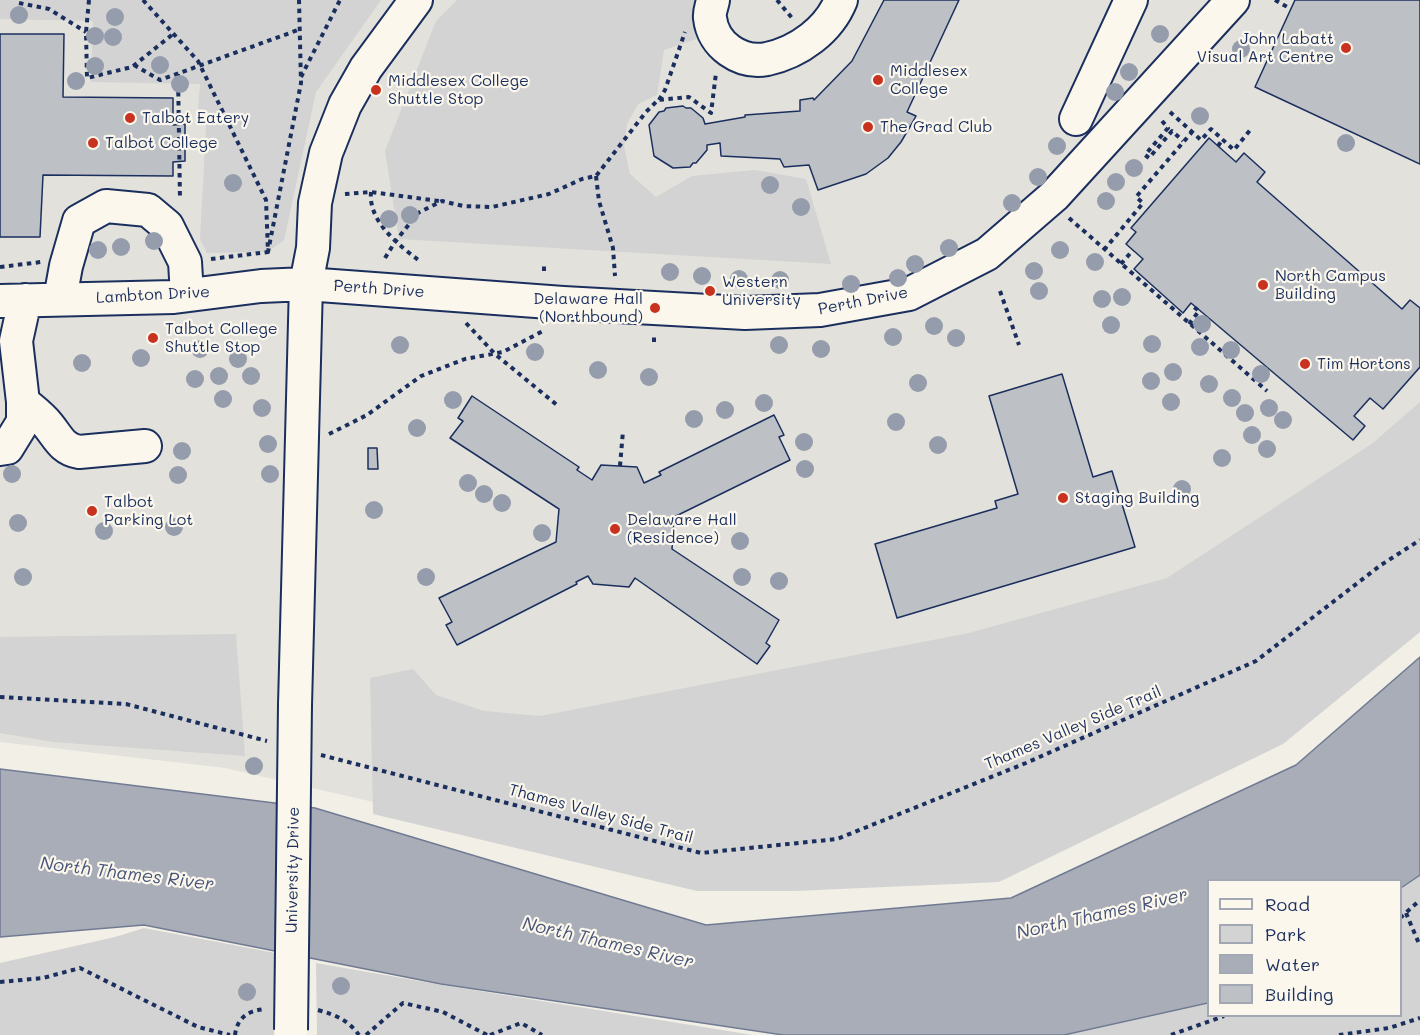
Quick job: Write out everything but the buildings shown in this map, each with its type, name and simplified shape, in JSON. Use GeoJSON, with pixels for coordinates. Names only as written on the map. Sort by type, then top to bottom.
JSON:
{"type":"FeatureCollection","features":[{"type":"Feature","properties":{"kind":"street","name":"University Drive"},"geometry":{"type":"LineString","coordinates":[[291,1032],[295,705],[306,284],[313,248],[315,203],[326,153],[345,105],[366,68],[416,0]]}},
{"type":"Feature","properties":{"kind":"street"},"geometry":{"type":"LineString","coordinates":[[714,0],[709,16],[714,34],[725,48],[744,58],[766,59],[787,52],[819,33],[837,11],[841,0]]}},
{"type":"Feature","properties":{"kind":"street"},"geometry":{"type":"LineString","coordinates":[[1076,119],[1131,0]]}},
{"type":"Feature","properties":{"kind":"street","name":"Perth Drive"},"geometry":{"type":"LineString","coordinates":[[306,284],[746,313],[820,310],[909,294],[987,254],[1054,196],[1233,0]]}},
{"type":"Feature","properties":{"kind":"street"},"geometry":{"type":"LineString","coordinates":[[60,299],[79,221],[106,206],[148,210],[167,226],[185,262],[187,295]]}},
{"type":"Feature","properties":{"kind":"street","name":"Lambton Drive"},"geometry":{"type":"LineString","coordinates":[[13,300],[187,295],[261,286],[306,284]]}},
{"type":"Feature","properties":{"kind":"street"},"geometry":{"type":"LineString","coordinates":[[13,300],[23,412],[49,465]]}},
{"type":"Feature","properties":{"kind":"street"},"geometry":{"type":"LineString","coordinates":[[23,412],[47,423],[63,446],[71,450],[79,452],[145,446]]}},
{"type":"Feature","properties":{"kind":"street"},"geometry":{"type":"LineString","coordinates":[[0,449],[7,448],[23,412]]}},
{"type":"Feature","properties":{"kind":"path"},"geometry":{"type":"LineString","coordinates":[[89,0],[86,32],[87,78],[134,65],[173,34]]}},
{"type":"Feature","properties":{"kind":"path"},"geometry":{"type":"LineString","coordinates":[[143,0],[201,66],[266,200],[268,252],[300,78],[299,0]]}},
{"type":"Feature","properties":{"kind":"path"},"geometry":{"type":"LineString","coordinates":[[300,78],[340,0]]}},
{"type":"Feature","properties":{"kind":"path"},"geometry":{"type":"LineString","coordinates":[[1275,0],[1291,9]]}},
{"type":"Feature","properties":{"kind":"path"},"geometry":{"type":"LineString","coordinates":[[19,3],[49,9],[86,32]]}},
{"type":"Feature","properties":{"kind":"path"},"geometry":{"type":"LineString","coordinates":[[342,194],[371,192],[463,206],[492,207],[549,195],[596,176],[665,90],[688,22]]}},
{"type":"Feature","properties":{"kind":"path"},"geometry":{"type":"LineString","coordinates":[[134,65],[160,80],[298,30]]}},
{"type":"Feature","properties":{"kind":"path"},"geometry":{"type":"LineString","coordinates":[[658,100],[689,97],[711,113],[717,71]]}},
{"type":"Feature","properties":{"kind":"path"},"geometry":{"type":"LineString","coordinates":[[178,74],[180,201]]}},
{"type":"Feature","properties":{"kind":"path"},"geometry":{"type":"LineString","coordinates":[[1170,112],[1201,140],[1211,129],[1234,150],[1251,129]]}},
{"type":"Feature","properties":{"kind":"path"},"geometry":{"type":"LineString","coordinates":[[1162,121],[1168,128],[1145,155],[1149,158],[1172,131],[1183,141]]}},
{"type":"Feature","properties":{"kind":"path"},"geometry":{"type":"LineString","coordinates":[[1104,250],[1143,203],[1136,197],[1192,132]]}},
{"type":"Feature","properties":{"kind":"path"},"geometry":{"type":"LineString","coordinates":[[1218,146],[1223,139]]}},
{"type":"Feature","properties":{"kind":"path"},"geometry":{"type":"LineString","coordinates":[[596,176],[599,201],[614,248],[615,276]]}},
{"type":"Feature","properties":{"kind":"path"},"geometry":{"type":"LineString","coordinates":[[371,192],[370,204],[395,242],[421,262]]}},
{"type":"Feature","properties":{"kind":"path"},"geometry":{"type":"LineString","coordinates":[[385,258],[418,213],[442,201]]}},
{"type":"Feature","properties":{"kind":"path"},"geometry":{"type":"LineString","coordinates":[[1069,218],[1267,391]]}},
{"type":"Feature","properties":{"kind":"path"},"geometry":{"type":"LineString","coordinates":[[1121,264],[1133,250]]}},
{"type":"Feature","properties":{"kind":"path"},"geometry":{"type":"LineString","coordinates":[[544,265],[544,271]]}},
{"type":"Feature","properties":{"kind":"path"},"geometry":{"type":"LineString","coordinates":[[1000,291],[1018,345]]}},
{"type":"Feature","properties":{"kind":"path"},"geometry":{"type":"LineString","coordinates":[[439,294],[495,354],[557,405]]}},
{"type":"Feature","properties":{"kind":"path"},"geometry":{"type":"LineString","coordinates":[[1189,324],[1199,311],[1195,306]]}},
{"type":"Feature","properties":{"kind":"path"},"geometry":{"type":"LineString","coordinates":[[302,448],[367,415],[421,376],[465,359],[503,352],[543,331]]}},
{"type":"Feature","properties":{"kind":"path"},"geometry":{"type":"LineString","coordinates":[[654,335],[654,342]]}},
{"type":"Feature","properties":{"kind":"path"},"geometry":{"type":"LineString","coordinates":[[620,466],[623,431]]}},
{"type":"Feature","properties":{"kind":"path","name":"Thames Valley Side Trail"},"geometry":{"type":"LineString","coordinates":[[320,755],[701,853],[837,839],[1026,763],[1256,661],[1381,565],[1420,540]]}},
{"type":"Feature","properties":{"kind":"path"},"geometry":{"type":"LineString","coordinates":[[0,696],[126,704],[274,743]]}},
{"type":"Feature","properties":{"kind":"path"},"geometry":{"type":"LineString","coordinates":[[1402,917],[1420,900]]}},
{"type":"Feature","properties":{"kind":"path"},"geometry":{"type":"LineString","coordinates":[[1406,913],[1420,946]]}},
{"type":"Feature","properties":{"kind":"path"},"geometry":{"type":"LineString","coordinates":[[0,982],[43,978],[80,968],[198,1027],[230,1035]]}},
{"type":"Feature","properties":{"kind":"path"},"geometry":{"type":"LineString","coordinates":[[366,1035],[403,1003],[443,1012],[489,1035],[521,1023],[542,1035]]}},
{"type":"Feature","properties":{"kind":"path"},"geometry":{"type":"LineString","coordinates":[[1171,1035],[1221,1017]]}},
{"type":"Feature","properties":{"kind":"path"},"geometry":{"type":"LineString","coordinates":[[1339,1035],[1389,1028],[1420,1018]]}},
{"type":"Feature","properties":{"kind":"shaded area","name":"Western University"},"geometry":{"type":"Polygon","coordinates":[[[0,0],[1420,0],[1420,583],[696,876],[225,768],[0,742],[0,0]]]}},
{"type":"Feature","properties":{"kind":"green space"},"geometry":{"type":"Polygon","coordinates":[[[0,0],[381,0],[316,92],[284,240],[268,252],[207,253],[200,239],[207,110],[198,109],[200,84],[91,82],[93,21],[0,19],[0,0]]]}},
{"type":"Feature","properties":{"kind":"green space"},"geometry":{"type":"Polygon","coordinates":[[[457,0],[708,0],[705,36],[664,50],[657,95],[638,104],[627,124],[624,147],[630,174],[656,197],[692,176],[755,170],[806,179],[831,264],[399,239],[385,151],[436,21],[457,0]]]}},
{"type":"Feature","properties":{"kind":"green space"},"geometry":{"type":"Polygon","coordinates":[[[1420,402],[1420,632],[1283,744],[999,882],[794,891],[697,891],[373,814],[370,678],[413,669],[436,695],[484,711],[540,716],[969,633],[1167,578],[1373,443],[1420,402]]]}},
{"type":"Feature","properties":{"kind":"green space"},"geometry":{"type":"Polygon","coordinates":[[[236,634],[245,756],[53,742],[0,733],[0,637],[236,634]]]}},
{"type":"Feature","properties":{"kind":"green space"},"geometry":{"type":"Polygon","coordinates":[[[1420,876],[1420,1035],[1066,1035],[1207,1004],[1207,1017],[1402,1017],[1402,888],[1420,876]]]}},
{"type":"Feature","properties":{"kind":"green space"},"geometry":{"type":"Polygon","coordinates":[[[144,928],[275,953],[274,1035],[0,1035],[0,963],[115,937],[144,928]]]}},
{"type":"Feature","properties":{"kind":"green space"},"geometry":{"type":"Polygon","coordinates":[[[316,963],[442,985],[753,1035],[317,1035],[316,963]]]}},
{"type":"Feature","properties":{"kind":"water","name":"North Thames River"},"geometry":{"type":"Polygon","coordinates":[[[1420,657],[1420,875],[1402,887],[1402,879],[1207,879],[1207,1003],[1064,1035],[783,1035],[441,984],[144,925],[0,937],[0,769],[315,808],[706,925],[1011,898],[1296,765],[1420,657]]]}},
{"type":"Feature","properties":{"kind":"place","name":"John Labatt Visual Art Centre"},"geometry":{"type":"Point","coordinates":[1346,48]}},
{"type":"Feature","properties":{"kind":"place","name":"Middlesex College"},"geometry":{"type":"Point","coordinates":[878,80]}},
{"type":"Feature","properties":{"kind":"place","name":"Middlesex College Shuttle Stop"},"geometry":{"type":"Point","coordinates":[376,90]}},
{"type":"Feature","properties":{"kind":"place","name":"Talbot Eatery"},"geometry":{"type":"Point","coordinates":[130,118]}},
{"type":"Feature","properties":{"kind":"place","name":"The Grad Club"},"geometry":{"type":"Point","coordinates":[868,127]}},
{"type":"Feature","properties":{"kind":"place","name":"Talbot College"},"geometry":{"type":"Point","coordinates":[93,143]}},
{"type":"Feature","properties":{"kind":"place","name":"North Campus Building"},"geometry":{"type":"Point","coordinates":[1263,285]}},
{"type":"Feature","properties":{"kind":"place","name":"Western University"},"geometry":{"type":"Point","coordinates":[710,291]}},
{"type":"Feature","properties":{"kind":"place","name":"Delaware Hall (Northbound)"},"geometry":{"type":"Point","coordinates":[655,308]}},
{"type":"Feature","properties":{"kind":"place","name":"Talbot College Shuttle Stop"},"geometry":{"type":"Point","coordinates":[153,338]}},
{"type":"Feature","properties":{"kind":"place","name":"Tim Hortons"},"geometry":{"type":"Point","coordinates":[1305,364]}},
{"type":"Feature","properties":{"kind":"place","name":"Staging Building"},"geometry":{"type":"Point","coordinates":[1063,498]}},
{"type":"Feature","properties":{"kind":"place","name":"Talbot Parking Lot"},"geometry":{"type":"Point","coordinates":[92,511]}},
{"type":"Feature","properties":{"kind":"place","name":"Delaware Hall (Residence)"},"geometry":{"type":"Point","coordinates":[615,529]}}]}
